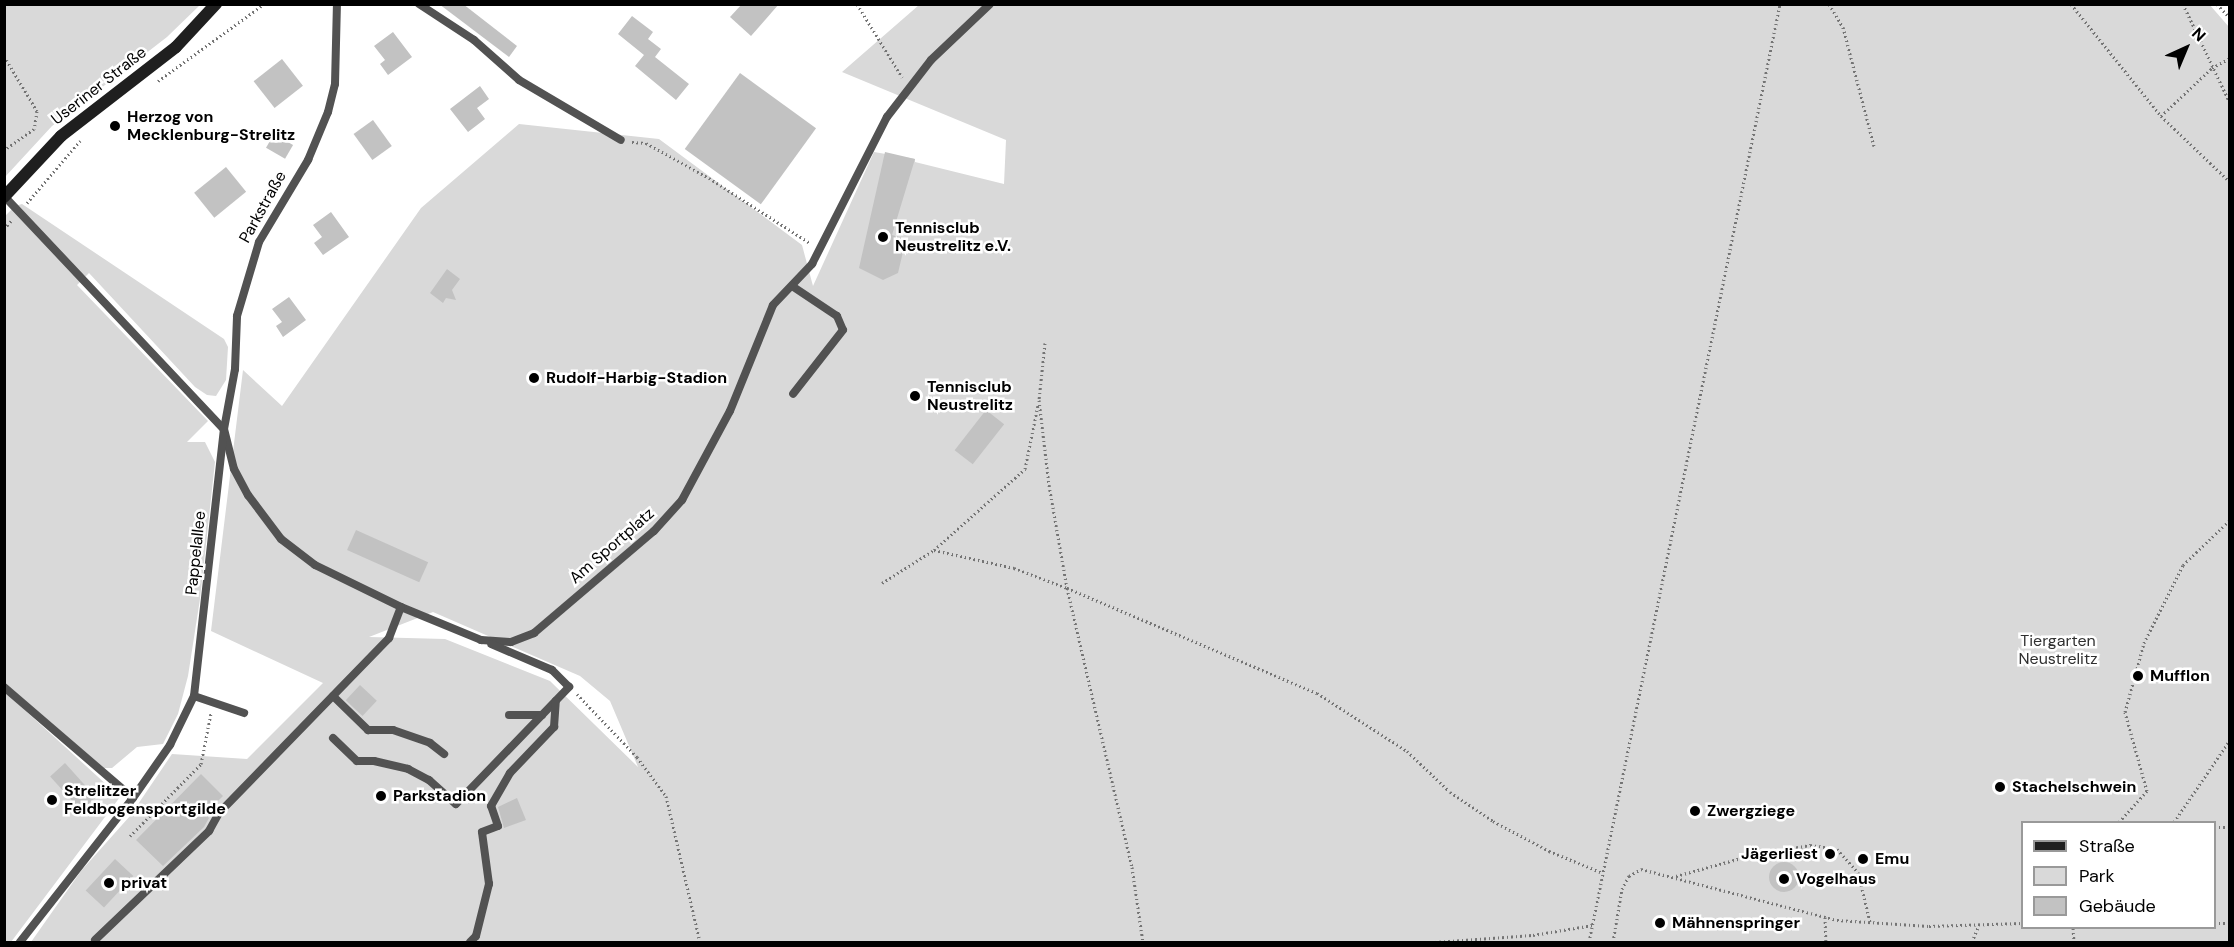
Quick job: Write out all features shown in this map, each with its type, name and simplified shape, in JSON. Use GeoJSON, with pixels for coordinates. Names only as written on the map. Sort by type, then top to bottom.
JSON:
{"type":"FeatureCollection","features":[{"type":"Feature","properties":{"kind":"main road","name":"Useriner Straße"},"geometry":{"type":"LineString","coordinates":[[5,197],[61,136],[176,47],[216,4]]}},
{"type":"Feature","properties":{"kind":"lane","name":"Parkstraße"},"geometry":{"type":"LineString","coordinates":[[224,429],[235,369],[237,316],[250,264],[308,160],[328,112],[335,84],[338,4]]}},
{"type":"Feature","properties":{"kind":"lane"},"geometry":{"type":"LineString","coordinates":[[419,4],[474,40],[519,80],[621,140]]}},
{"type":"Feature","properties":{"kind":"lane","name":"Am Sportplatz"},"geometry":{"type":"LineString","coordinates":[[224,429],[234,469],[248,495],[281,539],[315,565],[401,607],[481,640],[511,642],[534,633],[670,515],[715,444],[772,305],[792,286],[821,250],[887,117],[908,86],[990,4]]}},
{"type":"Feature","properties":{"kind":"lane"},"geometry":{"type":"LineString","coordinates":[[5,197],[224,429]]}},
{"type":"Feature","properties":{"kind":"lane"},"geometry":{"type":"LineString","coordinates":[[792,286],[837,316],[843,330],[793,394]]}},
{"type":"Feature","properties":{"kind":"lane","name":"Pappelallee"},"geometry":{"type":"LineString","coordinates":[[20,942],[133,798],[170,745],[194,696],[224,429]]}},
{"type":"Feature","properties":{"kind":"lane"},"geometry":{"type":"LineString","coordinates":[[95,940],[209,831],[219,813],[389,638],[401,607]]}},
{"type":"Feature","properties":{"kind":"lane"},"geometry":{"type":"LineString","coordinates":[[333,738],[357,761],[374,761],[408,769],[429,780],[456,804],[569,687],[552,670],[481,640]]}},
{"type":"Feature","properties":{"kind":"lane"},"geometry":{"type":"LineString","coordinates":[[4,687],[133,798]]}},
{"type":"Feature","properties":{"kind":"lane"},"geometry":{"type":"LineString","coordinates":[[194,696],[243,713]]}},
{"type":"Feature","properties":{"kind":"lane"},"geometry":{"type":"LineString","coordinates":[[333,696],[368,730],[393,730],[430,743],[444,754]]}},
{"type":"Feature","properties":{"kind":"lane"},"geometry":{"type":"LineString","coordinates":[[470,942],[476,936],[489,884],[482,832],[498,826],[491,806],[510,773],[554,728],[556,701]]}},
{"type":"Feature","properties":{"kind":"lane"},"geometry":{"type":"LineString","coordinates":[[509,715],[542,715]]}},
{"type":"Feature","properties":{"kind":"path"},"geometry":{"type":"LineString","coordinates":[[151,86],[264,4]]}},
{"type":"Feature","properties":{"kind":"path"},"geometry":{"type":"LineString","coordinates":[[856,4],[908,86]]}},
{"type":"Feature","properties":{"kind":"path"},"geometry":{"type":"LineString","coordinates":[[1589,942],[1780,4]]}},
{"type":"Feature","properties":{"kind":"path"},"geometry":{"type":"LineString","coordinates":[[1829,4],[1843,27],[1874,146]]}},
{"type":"Feature","properties":{"kind":"path"},"geometry":{"type":"LineString","coordinates":[[2071,4],[2161,116],[2229,182]]}},
{"type":"Feature","properties":{"kind":"path"},"geometry":{"type":"LineString","coordinates":[[2183,4],[2229,102]]}},
{"type":"Feature","properties":{"kind":"path"},"geometry":{"type":"LineString","coordinates":[[2217,4],[2229,18]]}},
{"type":"Feature","properties":{"kind":"path"},"geometry":{"type":"LineString","coordinates":[[4,56],[37,111],[34,129],[4,150]]}},
{"type":"Feature","properties":{"kind":"path"},"geometry":{"type":"LineString","coordinates":[[2161,116],[2212,68],[2229,58]]}},
{"type":"Feature","properties":{"kind":"path"},"geometry":{"type":"LineString","coordinates":[[4,229],[83,138]]}},
{"type":"Feature","properties":{"kind":"path"},"geometry":{"type":"LineString","coordinates":[[621,140],[646,143],[821,250]]}},
{"type":"Feature","properties":{"kind":"path"},"geometry":{"type":"LineString","coordinates":[[882,583],[934,550],[1025,469],[1039,400],[1045,343]]}},
{"type":"Feature","properties":{"kind":"path"},"geometry":{"type":"LineString","coordinates":[[1039,400],[1067,588],[1132,867],[1143,942]]}},
{"type":"Feature","properties":{"kind":"path"},"geometry":{"type":"LineString","coordinates":[[2120,821],[2147,791],[2125,712],[2144,643],[2183,566],[2229,520]]}},
{"type":"Feature","properties":{"kind":"path"},"geometry":{"type":"LineString","coordinates":[[934,550],[1014,568],[1317,693],[1407,751],[1450,792],[1493,821],[1549,852],[1603,873]]}},
{"type":"Feature","properties":{"kind":"path"},"geometry":{"type":"LineString","coordinates":[[569,687],[637,756],[666,796],[700,942]]}},
{"type":"Feature","properties":{"kind":"path"},"geometry":{"type":"LineString","coordinates":[[130,836],[201,764],[214,703]]}},
{"type":"Feature","properties":{"kind":"path"},"geometry":{"type":"LineString","coordinates":[[2175,821],[2229,740]]}},
{"type":"Feature","properties":{"kind":"path"},"geometry":{"type":"LineString","coordinates":[[2228,827],[2229,890]]}},
{"type":"Feature","properties":{"kind":"path"},"geometry":{"type":"LineString","coordinates":[[1676,877],[1752,855],[1810,845],[1837,849],[1858,872],[1870,922]]}},
{"type":"Feature","properties":{"kind":"path"},"geometry":{"type":"LineString","coordinates":[[1613,942],[1622,889],[1629,876],[1641,869],[1825,917],[1870,922],[1979,925],[2021,923]]}},
{"type":"Feature","properties":{"kind":"path"},"geometry":{"type":"LineString","coordinates":[[1825,917],[1826,942]]}},
{"type":"Feature","properties":{"kind":"path"},"geometry":{"type":"LineString","coordinates":[[1435,942],[1506,940],[1593,925]]}},
{"type":"Feature","properties":{"kind":"path"},"geometry":{"type":"LineString","coordinates":[[1972,942],[1979,925]]}},
{"type":"Feature","properties":{"kind":"green space"},"geometry":{"type":"Polygon","coordinates":[[[5,4],[200,5],[167,37],[52,126],[5,177],[5,4]]]}},
{"type":"Feature","properties":{"kind":"green space","name":"Tiergarten Neustrelitz"},"geometry":{"type":"Polygon","coordinates":[[[2209,4],[2229,27],[2229,942],[31,942],[81,871],[130,816],[172,754],[247,759],[323,683],[211,631],[243,370],[282,406],[421,208],[519,124],[659,139],[802,245],[813,286],[874,152],[915,159],[915,162],[1004,184],[1006,140],[842,72],[919,5],[2209,4]],[[433,612],[369,637],[445,639],[550,681],[638,767],[610,701],[580,676],[433,612]]]}},
{"type":"Feature","properties":{"kind":"green space"},"geometry":{"type":"Polygon","coordinates":[[[22,204],[224,339],[228,347],[226,380],[216,396],[207,395],[195,387],[89,273],[77,285],[208,421],[187,442],[205,442],[215,462],[200,599],[188,676],[178,714],[163,744],[137,747],[112,768],[104,768],[13,690],[6,693],[120,797],[11,942],[5,942],[4,217],[15,206],[22,204]]]}},
{"type":"Feature","properties":{"kind":"building"},"geometry":{"type":"Polygon","coordinates":[[[439,4],[463,4],[517,46],[509,57],[439,4]]]}},
{"type":"Feature","properties":{"kind":"building"},"geometry":{"type":"Polygon","coordinates":[[[742,4],[779,4],[751,36],[730,17],[742,4]]]}},
{"type":"Feature","properties":{"kind":"building"},"geometry":{"type":"Polygon","coordinates":[[[632,16],[653,32],[648,39],[661,49],[655,57],[689,84],[676,100],[635,66],[644,55],[618,34],[632,16]]]}},
{"type":"Feature","properties":{"kind":"building"},"geometry":{"type":"Polygon","coordinates":[[[393,32],[412,57],[388,75],[380,64],[385,60],[374,46],[393,32]]]}},
{"type":"Feature","properties":{"kind":"building"},"geometry":{"type":"Polygon","coordinates":[[[282,59],[303,86],[275,108],[254,81],[282,59]]]}},
{"type":"Feature","properties":{"kind":"building"},"geometry":{"type":"Polygon","coordinates":[[[740,73],[816,128],[761,204],[685,149],[740,73]]]}},
{"type":"Feature","properties":{"kind":"building"},"geometry":{"type":"Polygon","coordinates":[[[480,86],[489,99],[477,108],[485,119],[468,132],[450,109],[480,86]]]}},
{"type":"Feature","properties":{"kind":"building"},"geometry":{"type":"Polygon","coordinates":[[[373,120],[392,146],[372,160],[354,134],[373,120]]]}},
{"type":"Feature","properties":{"kind":"building"},"geometry":{"type":"Polygon","coordinates":[[[274,134],[293,145],[285,159],[266,148],[274,134]]]}},
{"type":"Feature","properties":{"kind":"building","name":"Tennisclub Neustrelitz e.V."},"geometry":{"type":"Polygon","coordinates":[[[885,152],[915,159],[892,235],[906,239],[898,273],[883,280],[859,268],[885,152]]]}},
{"type":"Feature","properties":{"kind":"building"},"geometry":{"type":"Polygon","coordinates":[[[226,167],[246,192],[214,218],[194,193],[226,167]]]}},
{"type":"Feature","properties":{"kind":"building"},"geometry":{"type":"Polygon","coordinates":[[[331,212],[349,237],[323,255],[314,243],[322,237],[313,225],[331,212]]]}},
{"type":"Feature","properties":{"kind":"building"},"geometry":{"type":"Polygon","coordinates":[[[447,269],[460,279],[452,290],[456,300],[446,298],[443,303],[430,293],[447,269]]]}},
{"type":"Feature","properties":{"kind":"building"},"geometry":{"type":"Polygon","coordinates":[[[289,297],[306,320],[283,337],[276,326],[282,322],[272,309],[289,297]]]}},
{"type":"Feature","properties":{"kind":"building"},"geometry":{"type":"Polygon","coordinates":[[[986,410],[1004,424],[973,464],[955,450],[986,410]]]}},
{"type":"Feature","properties":{"kind":"building"},"geometry":{"type":"Polygon","coordinates":[[[356,530],[428,562],[419,582],[347,550],[356,530]]]}},
{"type":"Feature","properties":{"kind":"building"},"geometry":{"type":"Polygon","coordinates":[[[360,685],[377,701],[362,716],[346,700],[360,685]]]}},
{"type":"Feature","properties":{"kind":"building"},"geometry":{"type":"Polygon","coordinates":[[[65,763],[96,797],[81,811],[50,776],[65,763]]]}},
{"type":"Feature","properties":{"kind":"building"},"geometry":{"type":"Polygon","coordinates":[[[201,774],[223,796],[205,814],[209,818],[204,827],[163,866],[136,840],[201,774]]]}},
{"type":"Feature","properties":{"kind":"building"},"geometry":{"type":"Polygon","coordinates":[[[517,798],[526,820],[504,828],[498,807],[517,798]]]}},
{"type":"Feature","properties":{"kind":"building","name":"privat"},"geometry":{"type":"Polygon","coordinates":[[[115,859],[133,876],[104,907],[86,890],[115,859]]]}},
{"type":"Feature","properties":{"kind":"building","name":"Vogelhaus"},"geometry":{"type":"Polygon","coordinates":[[[1784,862],[1795,866],[1799,877],[1795,888],[1784,892],[1773,888],[1769,877],[1773,866],[1784,862]]]}},
{"type":"Feature","properties":{"kind":"place","name":"Herzog von Mecklenburg-Strelitz"},"geometry":{"type":"Point","coordinates":[115,126]}},
{"type":"Feature","properties":{"kind":"place","name":"Tennisclub Neustrelitz e.V."},"geometry":{"type":"Point","coordinates":[883,237]}},
{"type":"Feature","properties":{"kind":"place","name":"Rudolf-Harbig-Stadion"},"geometry":{"type":"Point","coordinates":[534,378]}},
{"type":"Feature","properties":{"kind":"place","name":"Tennisclub Neustrelitz"},"geometry":{"type":"Point","coordinates":[915,396]}},
{"type":"Feature","properties":{"kind":"place","name":"Mufflon"},"geometry":{"type":"Point","coordinates":[2138,676]}},
{"type":"Feature","properties":{"kind":"place","name":"Stachelschwein"},"geometry":{"type":"Point","coordinates":[2000,787]}},
{"type":"Feature","properties":{"kind":"place","name":"Parkstadion"},"geometry":{"type":"Point","coordinates":[381,796]}},
{"type":"Feature","properties":{"kind":"place","name":"Strelitzer Feldbogensportgilde"},"geometry":{"type":"Point","coordinates":[52,800]}},
{"type":"Feature","properties":{"kind":"place","name":"Zwergziege"},"geometry":{"type":"Point","coordinates":[1695,811]}},
{"type":"Feature","properties":{"kind":"place","name":"Jägerliest"},"geometry":{"type":"Point","coordinates":[1830,854]}},
{"type":"Feature","properties":{"kind":"place","name":"Emu"},"geometry":{"type":"Point","coordinates":[1863,859]}},
{"type":"Feature","properties":{"kind":"place","name":"Vogelhaus"},"geometry":{"type":"Point","coordinates":[1784,879]}},
{"type":"Feature","properties":{"kind":"place","name":"privat"},"geometry":{"type":"Point","coordinates":[109,883]}},
{"type":"Feature","properties":{"kind":"place","name":"Mähnenspringer"},"geometry":{"type":"Point","coordinates":[1660,923]}}]}
